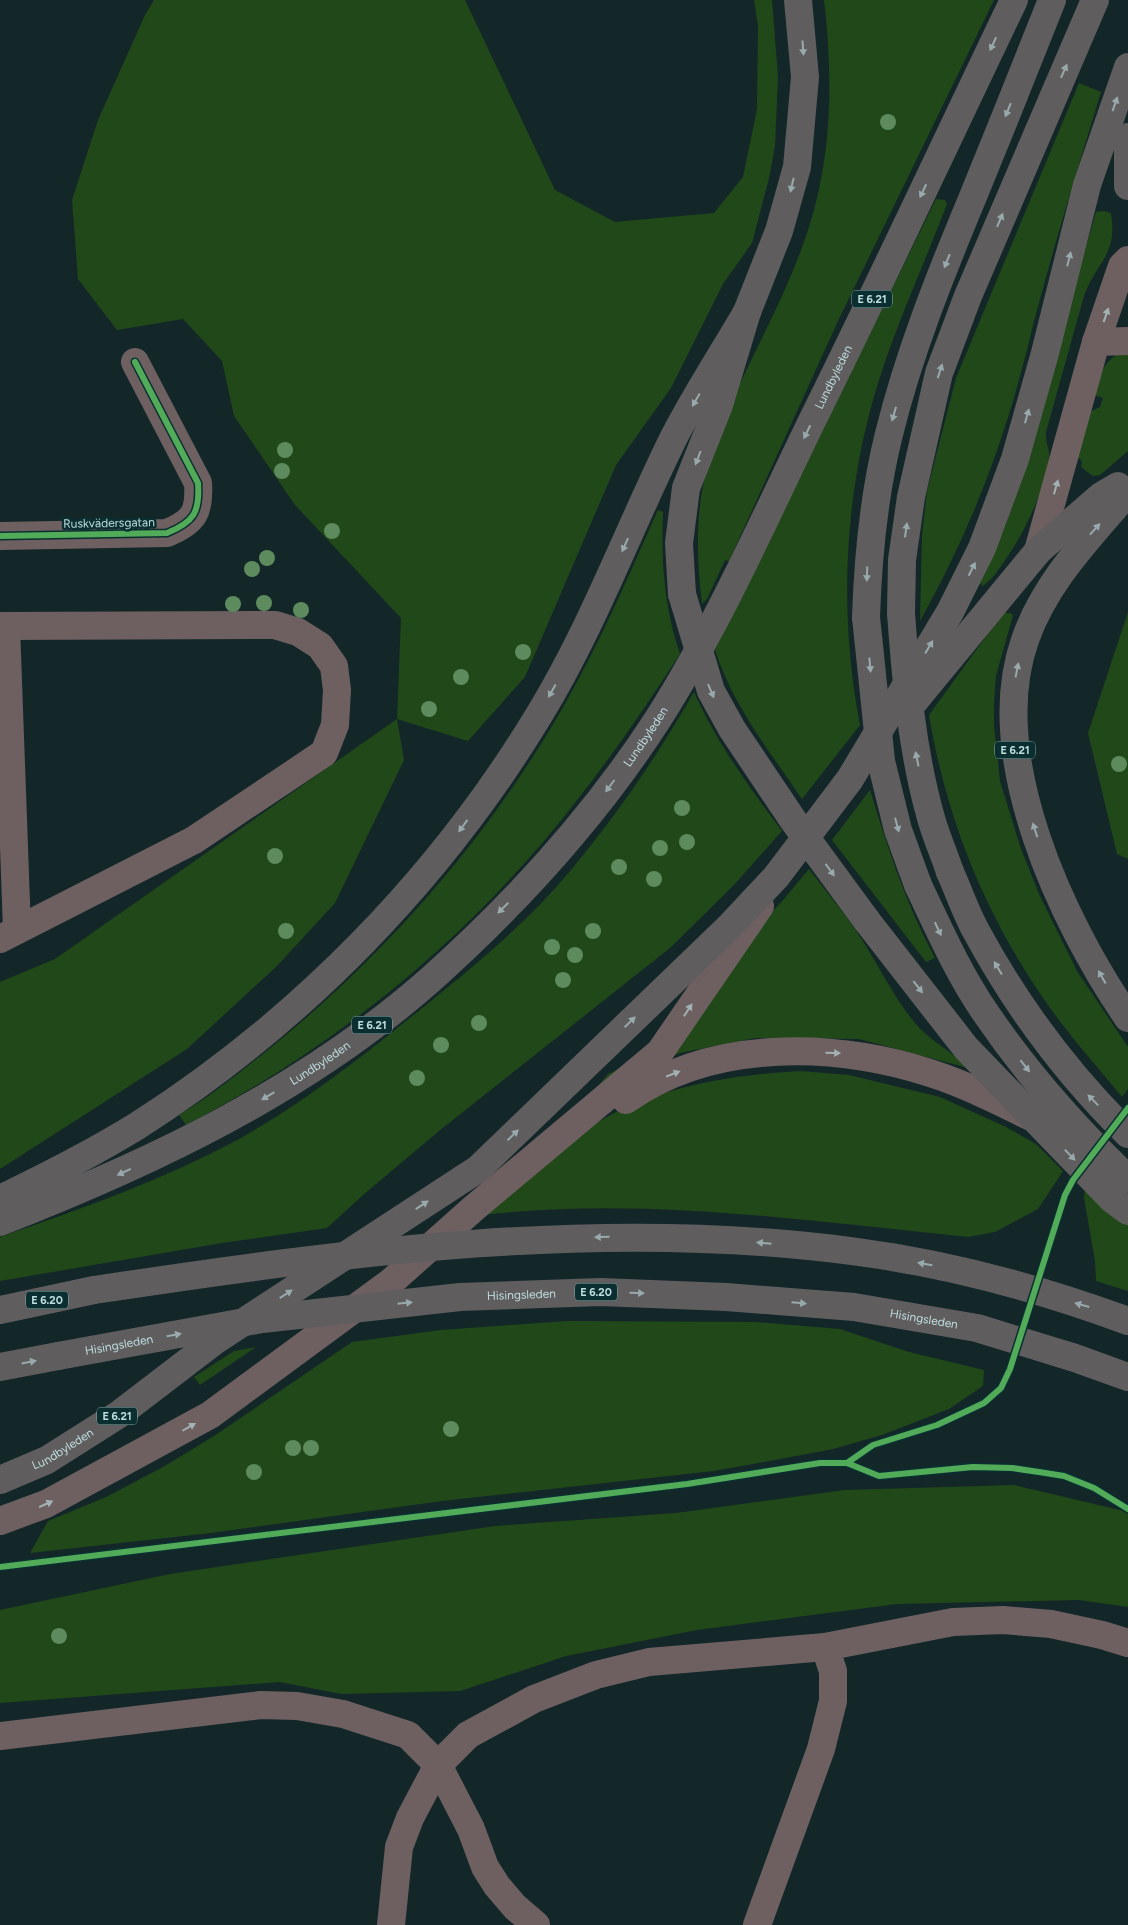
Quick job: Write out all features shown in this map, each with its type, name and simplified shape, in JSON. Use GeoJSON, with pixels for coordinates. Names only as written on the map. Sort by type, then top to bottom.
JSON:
{"type":"FeatureCollection","features":[{"type":"Feature","properties":{"kind":"highway"},"geometry":{"type":"LineString","coordinates":[[798,0],[805,76],[797,167],[779,231],[747,312],[719,405],[686,488],[679,543],[682,594],[711,691],[732,729],[793,820],[867,921],[966,1048],[1112,1198],[1128,1211]]}},
{"type":"Feature","properties":{"kind":"highway","name":"Lundbyleden"},"geometry":{"type":"LineString","coordinates":[[0,1222],[112,1178],[159,1156],[236,1116],[324,1061],[428,982],[463,949],[529,883],[597,803],[659,718],[727,597],[858,328],[1014,0]]}},
{"type":"Feature","properties":{"kind":"highway"},"geometry":{"type":"LineString","coordinates":[[1052,0],[935,290],[909,361],[888,435],[876,499],[867,564],[866,617],[881,760],[898,830],[918,884],[947,947],[986,1014],[1024,1066],[1084,1137],[1128,1179]]}},
{"type":"Feature","properties":{"kind":"highway"},"geometry":{"type":"LineString","coordinates":[[1095,0],[968,296],[939,373],[911,497],[902,560],[901,613],[908,703],[917,758],[931,819],[950,872],[976,930],[1048,1045],[1091,1097],[1128,1134]]}},
{"type":"Feature","properties":{"kind":"highway","name":"Lundbyleden"},"geometry":{"type":"LineString","coordinates":[[0,1480],[47,1460],[118,1415],[216,1340],[478,1169],[736,918],[776,876],[850,779],[950,612],[982,548],[1015,459],[1045,353],[1087,185],[1128,67]]}},
{"type":"Feature","properties":{"kind":"highway"},"geometry":{"type":"LineString","coordinates":[[1128,137],[1128,186]]}},
{"type":"Feature","properties":{"kind":"highway"},"geometry":{"type":"LineString","coordinates":[[0,1200],[134,1127],[220,1068],[281,1019],[342,963],[402,902],[457,835],[540,714],[587,627],[674,439],[747,312]]}},
{"type":"Feature","properties":{"kind":"highway"},"geometry":{"type":"LineString","coordinates":[[850,779],[1038,551],[1101,496],[1128,480]]}},
{"type":"Feature","properties":{"kind":"highway","name":"E 6.21"},"geometry":{"type":"LineString","coordinates":[[1128,492],[1064,567],[1033,622],[1018,664],[1012,711],[1017,761],[1036,835],[1066,909],[1102,978],[1128,1018]]}},
{"type":"Feature","properties":{"kind":"highway","name":"E 6.20"},"geometry":{"type":"LineString","coordinates":[[0,1310],[94,1290],[273,1263],[450,1246],[602,1237],[732,1240],[859,1252],[966,1271],[1089,1306],[1128,1321]]}},
{"type":"Feature","properties":{"kind":"highway","name":"Hisingsleden"},"geometry":{"type":"LineString","coordinates":[[0,1367],[262,1319],[460,1297],[601,1292],[726,1297],[854,1307],[977,1328],[1075,1358],[1128,1377]]}},
{"type":"Feature","properties":{"kind":"street"},"geometry":{"type":"LineString","coordinates":[[1038,551],[1096,342],[1122,266],[1128,260]]}},
{"type":"Feature","properties":{"kind":"street"},"geometry":{"type":"LineString","coordinates":[[1096,342],[1128,341]]}},
{"type":"Feature","properties":{"kind":"street","name":"Ruskvädersgatan"},"geometry":{"type":"LineString","coordinates":[[0,536],[167,533],[185,526],[195,514],[199,498],[198,483],[136,362]]}},
{"type":"Feature","properties":{"kind":"street"},"geometry":{"type":"LineString","coordinates":[[275,625],[298,632],[320,646],[334,666],[337,690],[335,725],[324,753],[194,840],[8,934],[3,626],[275,625]]}},
{"type":"Feature","properties":{"kind":"street"},"geometry":{"type":"LineString","coordinates":[[0,1521],[46,1504],[210,1415],[392,1281],[474,1208],[660,1052],[850,779]]}},
{"type":"Feature","properties":{"kind":"street"},"geometry":{"type":"LineString","coordinates":[[474,1208],[649,1083],[694,1066],[739,1056],[800,1052],[840,1053],[869,1058],[938,1076],[978,1092],[1036,1120]]}},
{"type":"Feature","properties":{"kind":"street"},"geometry":{"type":"LineString","coordinates":[[391,1925],[400,1847],[410,1818],[438,1765],[468,1735],[534,1699],[596,1675],[649,1662],[825,1647],[953,1622],[1003,1620],[1051,1624],[1102,1635],[1128,1643]]}},
{"type":"Feature","properties":{"kind":"street"},"geometry":{"type":"LineString","coordinates":[[757,1925],[821,1749],[833,1701],[833,1671],[825,1647]]}},
{"type":"Feature","properties":{"kind":"street"},"geometry":{"type":"LineString","coordinates":[[0,1736],[261,1705],[297,1706],[343,1714],[408,1735],[438,1765],[472,1829],[489,1874],[515,1907],[536,1925]]}},
{"type":"Feature","properties":{"kind":"green space"},"geometry":{"type":"Polygon","coordinates":[[[154,0],[465,0],[555,190],[615,222],[714,213],[743,177],[757,109],[758,26],[754,0],[772,0],[778,77],[775,146],[769,178],[752,243],[723,284],[671,388],[616,465],[525,677],[468,741],[397,719],[401,618],[295,505],[234,416],[222,361],[183,319],[117,330],[78,279],[72,200],[98,120],[145,15],[154,0]]]}},
{"type":"Feature","properties":{"kind":"green space"},"geometry":{"type":"Polygon","coordinates":[[[824,0],[994,0],[838,321],[729,561],[725,560],[707,599],[702,604],[698,549],[699,512],[710,458],[730,405],[791,276],[811,219],[819,189],[825,158],[829,95],[829,64],[824,0]]]}},
{"type":"Feature","properties":{"kind":"green space"},"geometry":{"type":"Polygon","coordinates":[[[1079,83],[1101,92],[1056,242],[1008,418],[987,478],[963,537],[920,621],[922,536],[927,491],[956,378],[1079,83]]]}},
{"type":"Feature","properties":{"kind":"green space"},"geometry":{"type":"Polygon","coordinates":[[[936,199],[945,200],[947,204],[880,377],[868,419],[852,506],[847,594],[853,682],[860,725],[802,799],[753,728],[732,690],[715,650],[936,199]]]}},
{"type":"Feature","properties":{"kind":"green space"},"geometry":{"type":"Polygon","coordinates":[[[1104,211],[1111,213],[1112,228],[1109,249],[1084,296],[1046,432],[1049,460],[1040,493],[1028,522],[1005,561],[995,575],[983,586],[977,581],[1076,281],[1096,212],[1104,211]]]}},
{"type":"Feature","properties":{"kind":"green space"},"geometry":{"type":"Polygon","coordinates":[[[1128,349],[1128,451],[1100,475],[1093,476],[1081,467],[1082,462],[1075,453],[1085,414],[1100,407],[1103,398],[1092,394],[1104,367],[1114,356],[1128,349]]]}},
{"type":"Feature","properties":{"kind":"green space"},"geometry":{"type":"Polygon","coordinates":[[[658,510],[663,512],[663,566],[667,601],[680,654],[592,781],[537,849],[494,896],[448,941],[400,983],[349,1023],[297,1060],[242,1094],[186,1125],[179,1115],[205,1098],[280,1040],[363,965],[439,884],[474,841],[507,796],[537,750],[579,679],[658,510]]]}},
{"type":"Feature","properties":{"kind":"green space"},"geometry":{"type":"Polygon","coordinates":[[[1128,612],[1128,859],[1117,854],[1088,733],[1128,612]]]}},
{"type":"Feature","properties":{"kind":"green space"},"geometry":{"type":"Polygon","coordinates":[[[1003,613],[1013,615],[996,676],[994,700],[994,725],[1000,781],[1021,849],[1039,894],[1077,971],[1128,1047],[1128,1089],[1122,1097],[1050,1008],[1007,940],[973,868],[959,831],[937,755],[929,715],[1003,613]]]}},
{"type":"Feature","properties":{"kind":"green space"},"geometry":{"type":"Polygon","coordinates":[[[694,692],[723,747],[782,831],[733,886],[670,948],[439,1131],[327,1228],[222,1243],[0,1281],[0,1237],[151,1181],[239,1139],[283,1113],[345,1069],[471,968],[533,912],[604,829],[666,739],[694,692]]]}},
{"type":"Feature","properties":{"kind":"green space"},"geometry":{"type":"Polygon","coordinates":[[[397,719],[404,760],[335,903],[277,966],[187,1049],[0,1169],[0,982],[55,959],[397,719]]]}},
{"type":"Feature","properties":{"kind":"green space"},"geometry":{"type":"Polygon","coordinates":[[[870,790],[898,876],[935,958],[926,962],[832,840],[870,790]]]}},
{"type":"Feature","properties":{"kind":"green space"},"geometry":{"type":"Polygon","coordinates":[[[809,869],[858,933],[915,1023],[968,1068],[859,1039],[755,1038],[680,1053],[598,1086],[608,1074],[630,1064],[784,899],[809,869]]]}},
{"type":"Feature","properties":{"kind":"green space"},"geometry":{"type":"Polygon","coordinates":[[[801,1071],[849,1075],[940,1097],[1006,1127],[1036,1144],[1063,1171],[1038,1209],[995,1232],[968,1237],[786,1218],[665,1209],[543,1210],[482,1215],[572,1139],[624,1108],[681,1088],[711,1081],[741,1076],[801,1071]]]}},
{"type":"Feature","properties":{"kind":"green space"},"geometry":{"type":"Polygon","coordinates":[[[1085,1188],[1128,1217],[1128,1291],[1096,1281],[1095,1261],[1084,1198],[1085,1188]]]}},
{"type":"Feature","properties":{"kind":"green space"},"geometry":{"type":"Polygon","coordinates":[[[567,1321],[755,1322],[840,1329],[909,1352],[984,1370],[983,1386],[949,1409],[882,1435],[833,1449],[714,1471],[442,1501],[211,1533],[30,1553],[48,1521],[106,1497],[163,1467],[214,1436],[352,1342],[441,1330],[567,1321]]]}},
{"type":"Feature","properties":{"kind":"green space"},"geometry":{"type":"Polygon","coordinates":[[[256,1347],[200,1385],[194,1377],[234,1351],[256,1347]]]}},
{"type":"Feature","properties":{"kind":"green space"},"geometry":{"type":"Polygon","coordinates":[[[1014,1485],[1128,1512],[1128,1607],[1079,1600],[897,1604],[697,1630],[566,1656],[460,1691],[341,1694],[280,1682],[0,1703],[0,1610],[170,1574],[495,1526],[676,1513],[845,1490],[1014,1485]]]}},
{"type":"Feature","properties":{"kind":"cycle path"},"geometry":{"type":"LineString","coordinates":[[0,536],[167,533],[184,525],[193,515],[198,502],[198,483],[135,362]]}},
{"type":"Feature","properties":{"kind":"cycle path"},"geometry":{"type":"LineString","coordinates":[[847,1463],[873,1445],[937,1425],[984,1403],[1001,1388],[1010,1369],[1065,1195],[1073,1180],[1128,1108]]}},
{"type":"Feature","properties":{"kind":"cycle path"},"geometry":{"type":"LineString","coordinates":[[0,1567],[687,1484],[820,1463],[847,1463],[879,1476],[973,1467],[1012,1468],[1039,1472],[1064,1476],[1094,1488],[1128,1509]]}}]}
